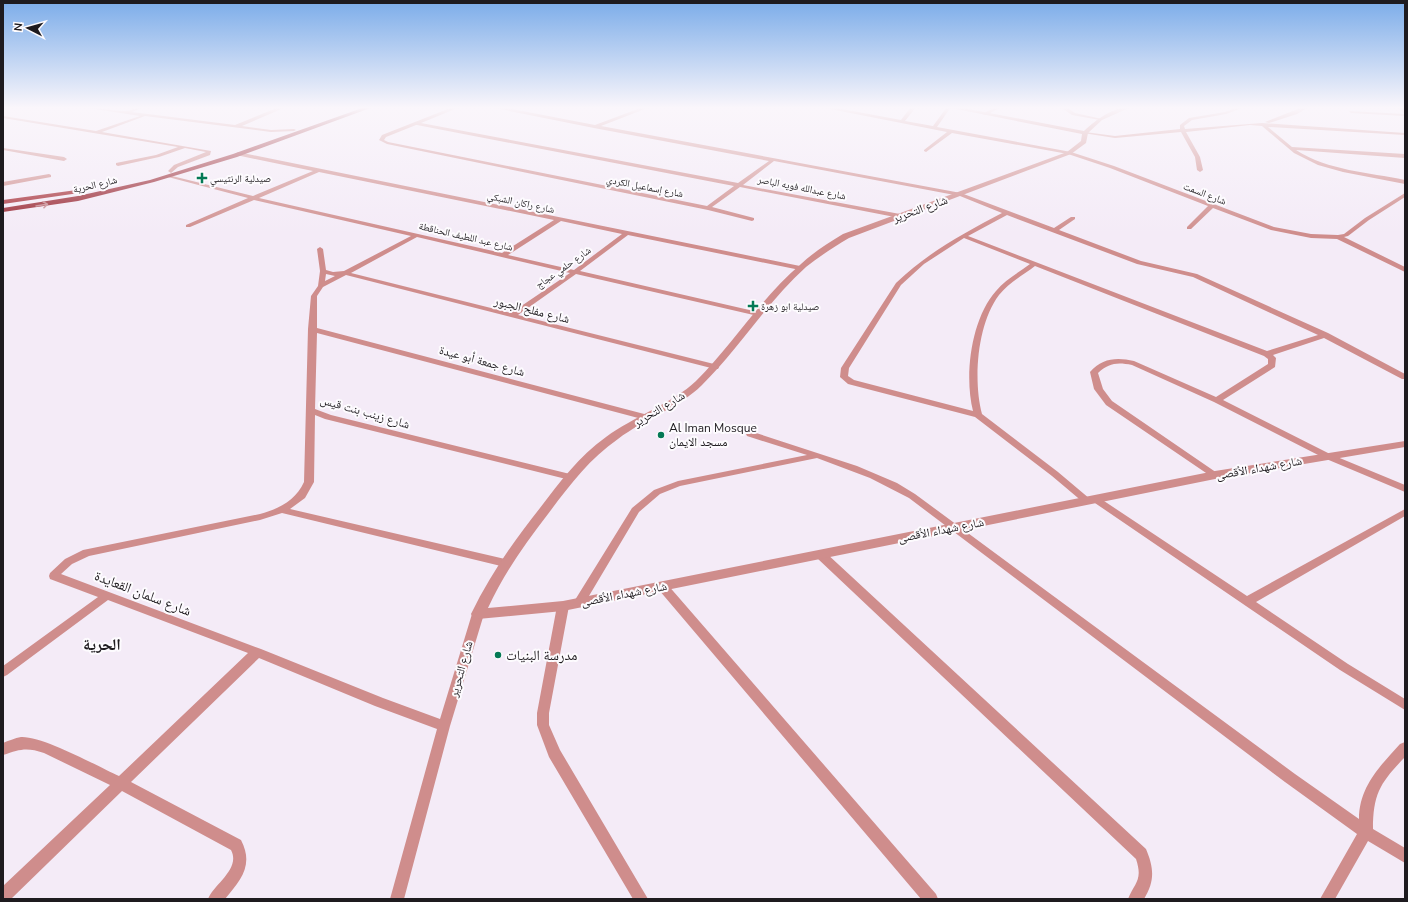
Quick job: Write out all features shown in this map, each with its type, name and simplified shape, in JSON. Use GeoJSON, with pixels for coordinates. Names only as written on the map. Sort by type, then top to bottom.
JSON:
{"type":"FeatureCollection","features":[{"type":"Feature","properties":{"kind":"highway","name":"شارع الحرية"},"geometry":{"type":"LineString","coordinates":[[3,204],[84,191],[171,174],[234,149]]}},
{"type":"Feature","properties":{"kind":"highway","name":"شارع الحرية"},"geometry":{"type":"LineString","coordinates":[[3,210],[85,197],[171,174],[252,149]]}},
{"type":"Feature","properties":{"kind":"street"},"geometry":{"type":"LineString","coordinates":[[4,149],[64,159]]}},
{"type":"Feature","properties":{"kind":"street"},"geometry":{"type":"LineString","coordinates":[[118,164],[157,156],[179,149]]}},
{"type":"Feature","properties":{"kind":"street"},"geometry":{"type":"LineString","coordinates":[[171,174],[176,166],[209,152],[196,149]]}},
{"type":"Feature","properties":{"kind":"street","name":"شارع إسماعيل الكردي"},"geometry":{"type":"LineString","coordinates":[[415,149],[708,208],[752,219]]}},
{"type":"Feature","properties":{"kind":"street","name":"شارع عبدالله فويه الباصر"},"geometry":{"type":"LineString","coordinates":[[550,149],[900,216]]}},
{"type":"Feature","properties":{"kind":"street"},"geometry":{"type":"LineString","coordinates":[[714,149],[961,195],[1139,263],[1195,275],[1325,335],[1405,377]]}},
{"type":"Feature","properties":{"kind":"street","name":"شارع السمت"},"geometry":{"type":"LineString","coordinates":[[1048,149],[1069,153],[1285,232],[1338,237]]}},
{"type":"Feature","properties":{"kind":"street","name":"شارع التحرير"},"geometry":{"type":"LineString","coordinates":[[398,899],[444,726],[478,614],[505,563],[570,477],[587,458],[604,444],[645,417],[686,394],[715,367],[758,314],[800,268],[833,243],[900,216],[961,195],[1069,153],[1074,149]]}},
{"type":"Feature","properties":{"kind":"street"},"geometry":{"type":"LineString","coordinates":[[1194,149],[1200,162],[1200,170]]}},
{"type":"Feature","properties":{"kind":"street"},"geometry":{"type":"LineString","coordinates":[[1292,149],[1319,163],[1405,182]]}},
{"type":"Feature","properties":{"kind":"street"},"geometry":{"type":"LineString","coordinates":[[1306,149],[1405,156]]}},
{"type":"Feature","properties":{"kind":"street","name":"شارع راكان الشبكي"},"geometry":{"type":"LineString","coordinates":[[238,154],[800,268]]}},
{"type":"Feature","properties":{"kind":"street"},"geometry":{"type":"LineString","coordinates":[[708,208],[773,160]]}},
{"type":"Feature","properties":{"kind":"street"},"geometry":{"type":"LineString","coordinates":[[188,226],[319,170]]}},
{"type":"Feature","properties":{"kind":"street","name":"شارع عبد اللطيف الحناقطة"},"geometry":{"type":"LineString","coordinates":[[171,174],[254,198],[758,314]]}},
{"type":"Feature","properties":{"kind":"street"},"geometry":{"type":"LineString","coordinates":[[3,184],[49,176]]}},
{"type":"Feature","properties":{"kind":"street"},"geometry":{"type":"LineString","coordinates":[[1338,237],[1350,233],[1367,219],[1405,195]]}},
{"type":"Feature","properties":{"kind":"street"},"geometry":{"type":"LineString","coordinates":[[1399,199],[1405,201]]}},
{"type":"Feature","properties":{"kind":"street"},"geometry":{"type":"LineString","coordinates":[[1189,228],[1212,205]]}},
{"type":"Feature","properties":{"kind":"street"},"geometry":{"type":"LineString","coordinates":[[1006,213],[963,236],[931,256],[898,284],[845,368],[844,377],[850,382],[978,415],[1091,500],[1248,601],[1344,667],[1405,705]]}},
{"type":"Feature","properties":{"kind":"street"},"geometry":{"type":"LineString","coordinates":[[1054,231],[1073,218]]}},
{"type":"Feature","properties":{"kind":"street"},"geometry":{"type":"LineString","coordinates":[[503,255],[560,219]]}},
{"type":"Feature","properties":{"kind":"street","name":"شارع حلمي عجاج"},"geometry":{"type":"LineString","coordinates":[[511,316],[575,272],[627,233]]}},
{"type":"Feature","properties":{"kind":"street"},"geometry":{"type":"LineString","coordinates":[[321,286],[417,235]]}},
{"type":"Feature","properties":{"kind":"street"},"geometry":{"type":"LineString","coordinates":[[963,236],[1267,354],[1272,358],[1272,364],[1217,400]]}},
{"type":"Feature","properties":{"kind":"street"},"geometry":{"type":"LineString","coordinates":[[1338,237],[1405,270]]}},
{"type":"Feature","properties":{"kind":"street","name":"شارع زينب بنت قيس"},"geometry":{"type":"LineString","coordinates":[[320,249],[323,271],[321,286],[317,290],[313,300],[311,410],[328,417],[570,477]]}},
{"type":"Feature","properties":{"kind":"street"},"geometry":{"type":"LineString","coordinates":[[978,415],[974,398],[973,383],[977,345],[983,322],[994,298],[1034,264]]}},
{"type":"Feature","properties":{"kind":"street","name":"شارع مفلح الجبور"},"geometry":{"type":"LineString","coordinates":[[323,271],[333,274],[345,274],[715,367]]}},
{"type":"Feature","properties":{"kind":"street","name":"شارع جمعة أبو عيدة"},"geometry":{"type":"LineString","coordinates":[[312,329],[645,417]]}},
{"type":"Feature","properties":{"kind":"street"},"geometry":{"type":"LineString","coordinates":[[1267,354],[1325,335]]}},
{"type":"Feature","properties":{"kind":"street"},"geometry":{"type":"LineString","coordinates":[[1215,475],[1109,403],[1099,392],[1095,382],[1094,372],[1104,363],[1123,361],[1134,363],[1217,400],[1327,456],[1405,489]]}},
{"type":"Feature","properties":{"kind":"street","name":"شارع سلمان القعايدة"},"geometry":{"type":"LineString","coordinates":[[311,410],[309,482],[304,494],[298,500],[281,510],[260,517],[87,553],[70,560],[58,570],[54,576],[256,652],[379,702],[444,726]]}},
{"type":"Feature","properties":{"kind":"street"},"geometry":{"type":"LineString","coordinates":[[750,434],[887,482],[912,496],[1277,768],[1366,832],[1405,856]]}},
{"type":"Feature","properties":{"kind":"street","name":"شارع شهداء الأقصى"},"geometry":{"type":"LineString","coordinates":[[478,614],[563,606],[1215,475],[1405,444]]}},
{"type":"Feature","properties":{"kind":"street"},"geometry":{"type":"LineString","coordinates":[[579,603],[635,510],[657,492],[678,484],[815,456]]}},
{"type":"Feature","properties":{"kind":"street"},"geometry":{"type":"LineString","coordinates":[[281,510],[505,563]]}},
{"type":"Feature","properties":{"kind":"street"},"geometry":{"type":"LineString","coordinates":[[1248,601],[1405,512]]}},
{"type":"Feature","properties":{"kind":"street"},"geometry":{"type":"LineString","coordinates":[[821,555],[1141,854],[1146,864],[1146,876],[1144,888],[1135,899]]}},
{"type":"Feature","properties":{"kind":"street"},"geometry":{"type":"LineString","coordinates":[[663,587],[931,899]]}},
{"type":"Feature","properties":{"kind":"street"},"geometry":{"type":"LineString","coordinates":[[3,672],[106,596]]}},
{"type":"Feature","properties":{"kind":"street"},"geometry":{"type":"LineString","coordinates":[[563,606],[543,713],[543,725],[554,753],[641,899]]}},
{"type":"Feature","properties":{"kind":"street"},"geometry":{"type":"LineString","coordinates":[[3,896],[256,652]]}},
{"type":"Feature","properties":{"kind":"street"},"geometry":{"type":"LineString","coordinates":[[3,749],[20,744],[33,744],[48,749],[120,783],[236,845],[240,850],[241,858],[225,887],[215,899]]}},
{"type":"Feature","properties":{"kind":"street"},"geometry":{"type":"LineString","coordinates":[[1327,899],[1366,832],[1366,809],[1369,797],[1382,772],[1405,748]]}},
{"type":"Feature","properties":{"kind":"place","name":"صيدلية الرنتيسي"},"geometry":{"type":"Point","coordinates":[202,178]}},
{"type":"Feature","properties":{"kind":"place","name":"صيدلية ابو زهرة"},"geometry":{"type":"Point","coordinates":[753,306]}},
{"type":"Feature","properties":{"kind":"place","name":"Al Iman Mosque مسجد الايمان"},"geometry":{"type":"Point","coordinates":[661,435]}},
{"type":"Feature","properties":{"kind":"place","name":"مدرسة البنيات"},"geometry":{"type":"Point","coordinates":[498,655]}},
{"type":"Feature","properties":{"kind":"district","name":"الحرية"},"geometry":{"type":"Point","coordinates":[102,644]}}]}
